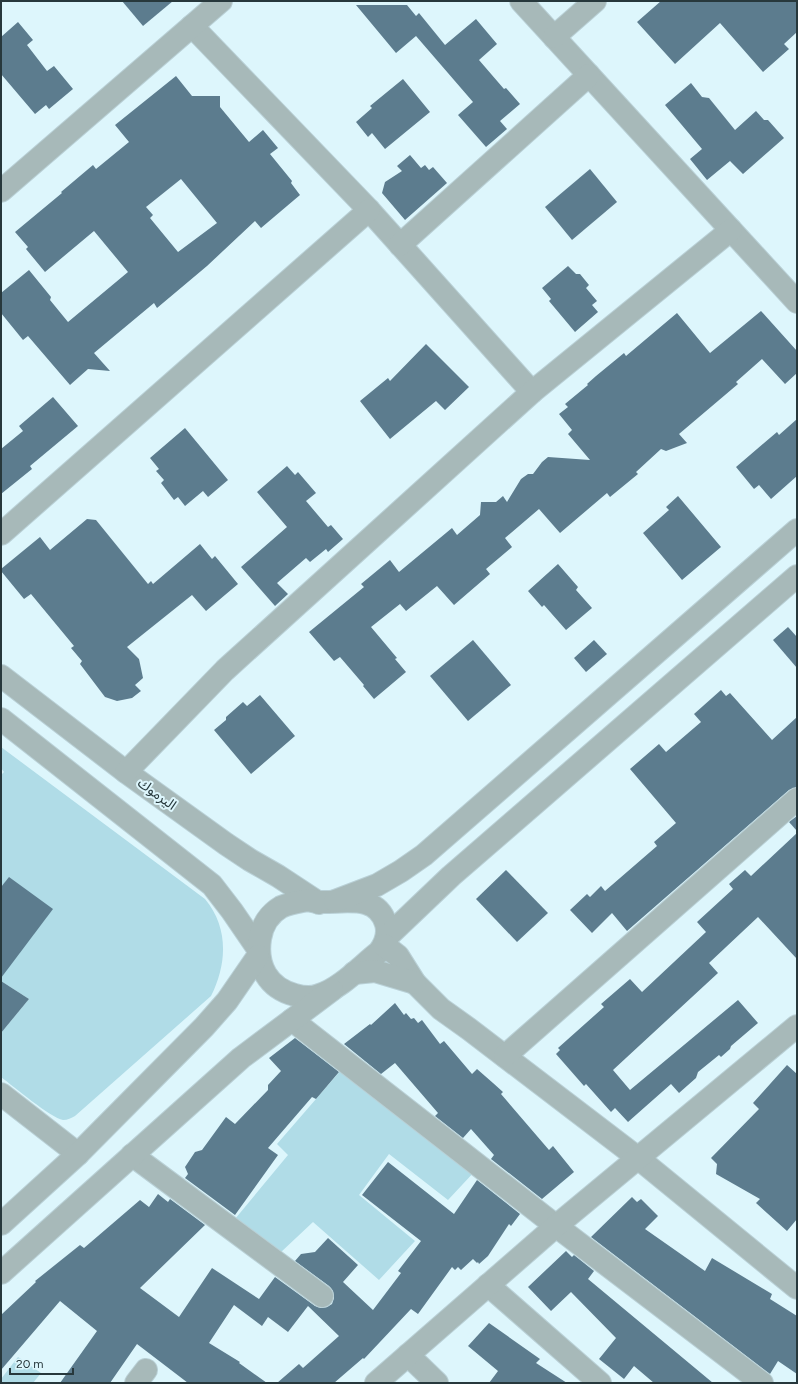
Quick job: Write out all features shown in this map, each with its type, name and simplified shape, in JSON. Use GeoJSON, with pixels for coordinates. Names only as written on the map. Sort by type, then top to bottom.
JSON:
{"type":"FeatureCollection","features":[{"type":"Feature","properties":{"kind":"street"},"geometry":{"type":"LineString","coordinates":[[1,191],[221,1]]}},
{"type":"Feature","properties":{"kind":"street"},"geometry":{"type":"LineString","coordinates":[[521,1],[797,302]]}},
{"type":"Feature","properties":{"kind":"street"},"geometry":{"type":"LineString","coordinates":[[554,37],[595,1]]}},
{"type":"Feature","properties":{"kind":"street"},"geometry":{"type":"LineString","coordinates":[[192,26],[369,210],[532,392]]}},
{"type":"Feature","properties":{"kind":"street"},"geometry":{"type":"LineString","coordinates":[[400,245],[589,75]]}},
{"type":"Feature","properties":{"kind":"street"},"geometry":{"type":"LineString","coordinates":[[1,534],[369,210]]}},
{"type":"Feature","properties":{"kind":"street"},"geometry":{"type":"LineString","coordinates":[[126,772],[225,670],[532,392],[731,230]]}},
{"type":"Feature","properties":{"kind":"street"},"geometry":{"type":"LineString","coordinates":[[327,902],[377,885],[424,855],[797,530]]}},
{"type":"Feature","properties":{"kind":"street"},"geometry":{"type":"LineString","coordinates":[[1,1273],[241,1058],[332,990],[379,952],[386,941],[451,876],[797,576]]}},
{"type":"Feature","properties":{"kind":"street","name":"اليرموك"},"geometry":{"type":"LineString","coordinates":[[1,676],[126,772],[250,860],[327,902]]}},
{"type":"Feature","properties":{"kind":"street"},"geometry":{"type":"LineString","coordinates":[[1,719],[212,885],[232,911],[258,953],[264,972],[274,984],[287,993],[302,997],[318,996],[332,990]]}},
{"type":"Feature","properties":{"kind":"street"},"geometry":{"type":"LineString","coordinates":[[505,1056],[797,799]]}},
{"type":"Feature","properties":{"kind":"street"},"geometry":{"type":"LineString","coordinates":[[1,1224],[78,1154],[204,1027],[227,1001],[258,953],[262,929],[270,917],[280,908],[292,902],[308,900],[327,902],[363,902],[372,905],[379,911],[384,918],[387,928],[386,941],[398,956],[415,983],[441,1009],[638,1158],[797,1288]]}},
{"type":"Feature","properties":{"kind":"street"},"geometry":{"type":"LineString","coordinates":[[354,973],[375,971],[415,983]]}},
{"type":"Feature","properties":{"kind":"street"},"geometry":{"type":"LineString","coordinates":[[292,1020],[556,1226],[762,1383]]}},
{"type":"Feature","properties":{"kind":"street"},"geometry":{"type":"LineString","coordinates":[[376,1383],[556,1226],[797,1026]]}},
{"type":"Feature","properties":{"kind":"street"},"geometry":{"type":"LineString","coordinates":[[1,1094],[78,1154]]}},
{"type":"Feature","properties":{"kind":"street"},"geometry":{"type":"LineString","coordinates":[[132,1155],[322,1296]]}},
{"type":"Feature","properties":{"kind":"street"},"geometry":{"type":"LineString","coordinates":[[488,1285],[600,1383]]}},
{"type":"Feature","properties":{"kind":"street"},"geometry":{"type":"LineString","coordinates":[[408,1355],[437,1383]]}},
{"type":"Feature","properties":{"kind":"shaded area"},"geometry":{"type":"Polygon","coordinates":[[[1,747],[205,899],[213,910],[222,934],[223,946],[220,971],[211,996],[75,1116],[66,1120],[57,1118],[50,1114],[1,1077],[1,1033],[29,999],[1,981],[9,878],[1,887],[1,775],[4,772],[1,768],[1,747]]]}},
{"type":"Feature","properties":{"kind":"shaded area"},"geometry":{"type":"Polygon","coordinates":[[[342,1069],[476,1170],[448,1200],[389,1154],[359,1195],[415,1241],[379,1280],[313,1222],[280,1253],[235,1219],[288,1155],[277,1144],[342,1069]]]}},
{"type":"Feature","properties":{"kind":"shaded area"},"geometry":{"type":"Polygon","coordinates":[[[18,1357],[41,1373],[33,1383],[1,1383],[1,1379],[18,1357]]]}},
{"type":"Feature","properties":{"kind":"building"},"geometry":{"type":"Polygon","coordinates":[[[122,1],[173,1],[143,26],[122,1]]]}},
{"type":"Feature","properties":{"kind":"building"},"geometry":{"type":"Polygon","coordinates":[[[661,1],[797,1],[797,32],[784,44],[789,49],[763,72],[720,23],[675,64],[637,22],[661,1]]]}},
{"type":"Feature","properties":{"kind":"building"},"geometry":{"type":"Polygon","coordinates":[[[356,5],[407,5],[416,16],[419,13],[445,45],[476,19],[497,44],[479,60],[504,89],[506,88],[520,104],[500,121],[507,129],[486,147],[458,115],[473,102],[416,36],[396,53],[356,5]]]}},
{"type":"Feature","properties":{"kind":"building"},"geometry":{"type":"Polygon","coordinates":[[[18,22],[33,40],[27,45],[47,71],[54,66],[73,89],[49,109],[46,105],[35,114],[1,74],[1,37],[18,22]]]}},
{"type":"Feature","properties":{"kind":"building"},"geometry":{"type":"Polygon","coordinates":[[[176,76],[192,96],[220,96],[220,107],[249,142],[263,130],[278,148],[270,154],[292,181],[291,183],[300,195],[261,228],[255,221],[207,266],[157,308],[154,303],[94,353],[110,371],[88,369],[70,385],[28,336],[23,340],[1,313],[1,293],[29,270],[51,297],[50,300],[68,322],[128,272],[94,231],[45,272],[26,249],[28,247],[15,232],[93,165],[96,169],[129,142],[115,125],[176,76]],[[181,179],[146,207],[153,215],[150,218],[178,252],[217,223],[181,179]]]}},
{"type":"Feature","properties":{"kind":"building"},"geometry":{"type":"Polygon","coordinates":[[[403,79],[430,112],[385,149],[372,133],[368,137],[356,122],[372,108],[370,106],[403,79]]]}},
{"type":"Feature","properties":{"kind":"building"},"geometry":{"type":"Polygon","coordinates":[[[691,83],[702,97],[709,98],[735,130],[756,111],[764,120],[768,120],[784,138],[743,174],[730,161],[707,180],[690,159],[702,149],[665,105],[691,83]]]}},
{"type":"Feature","properties":{"kind":"building"},"geometry":{"type":"Polygon","coordinates":[[[410,155],[421,168],[425,165],[429,170],[433,167],[447,183],[405,220],[382,193],[385,182],[402,171],[397,166],[410,155]]]}},
{"type":"Feature","properties":{"kind":"building"},"geometry":{"type":"Polygon","coordinates":[[[590,169],[617,202],[572,240],[545,207],[590,169]]]}},
{"type":"Feature","properties":{"kind":"building"},"geometry":{"type":"Polygon","coordinates":[[[568,266],[576,274],[580,274],[589,285],[586,288],[597,301],[592,305],[598,312],[575,332],[549,301],[551,299],[542,288],[568,266]]]}},
{"type":"Feature","properties":{"kind":"building"},"geometry":{"type":"Polygon","coordinates":[[[761,311],[797,351],[797,373],[785,384],[762,359],[736,382],[738,384],[679,434],[687,443],[666,451],[661,449],[636,472],[638,474],[610,497],[607,493],[560,533],[539,509],[505,538],[512,547],[486,569],[490,574],[454,605],[437,586],[406,611],[400,604],[371,627],[397,658],[395,659],[406,672],[374,699],[340,657],[334,661],[309,632],[364,587],[361,584],[390,560],[399,572],[452,528],[457,535],[480,515],[481,502],[496,502],[503,496],[507,502],[521,479],[528,474],[533,474],[548,457],[590,460],[568,434],[572,430],[559,414],[568,407],[565,404],[588,385],[587,384],[596,376],[624,353],[626,356],[677,313],[710,353],[761,311]]]}},
{"type":"Feature","properties":{"kind":"building"},"geometry":{"type":"Polygon","coordinates":[[[426,344],[469,387],[445,410],[436,401],[390,439],[360,401],[388,378],[390,381],[426,344]]]}},
{"type":"Feature","properties":{"kind":"building"},"geometry":{"type":"Polygon","coordinates":[[[53,397],[78,426],[30,466],[32,469],[1,494],[1,449],[23,431],[19,426],[53,397]]]}},
{"type":"Feature","properties":{"kind":"building"},"geometry":{"type":"Polygon","coordinates":[[[797,419],[797,476],[771,499],[759,485],[754,489],[736,467],[777,432],[779,435],[797,419]]]}},
{"type":"Feature","properties":{"kind":"building"},"geometry":{"type":"Polygon","coordinates":[[[185,428],[228,480],[208,497],[203,491],[185,506],[178,497],[174,500],[161,483],[164,480],[156,471],[159,469],[150,458],[185,428]]]}},
{"type":"Feature","properties":{"kind":"building"},"geometry":{"type":"Polygon","coordinates":[[[287,466],[295,475],[298,472],[316,493],[306,501],[328,527],[331,525],[343,539],[328,552],[326,549],[310,562],[306,558],[277,583],[288,594],[275,606],[241,567],[287,527],[257,492],[287,466]]]}},
{"type":"Feature","properties":{"kind":"building"},"geometry":{"type":"Polygon","coordinates":[[[678,496],[721,547],[682,580],[643,533],[669,510],[666,507],[678,496]]]}},
{"type":"Feature","properties":{"kind":"building"},"geometry":{"type":"Polygon","coordinates":[[[87,519],[96,520],[148,584],[151,581],[153,584],[200,544],[212,559],[215,556],[238,584],[206,611],[192,595],[127,647],[139,659],[143,678],[135,685],[141,691],[132,698],[117,701],[105,697],[80,664],[82,661],[71,648],[74,646],[31,594],[24,599],[1,571],[1,569],[40,537],[50,550],[87,519]]]}},
{"type":"Feature","properties":{"kind":"building"},"geometry":{"type":"Polygon","coordinates":[[[558,564],[578,587],[576,590],[592,608],[566,630],[544,605],[542,607],[528,591],[558,564]]]}},
{"type":"Feature","properties":{"kind":"building"},"geometry":{"type":"Polygon","coordinates":[[[788,627],[797,637],[797,668],[773,640],[788,627]]]}},
{"type":"Feature","properties":{"kind":"building"},"geometry":{"type":"Polygon","coordinates":[[[473,640],[511,685],[468,721],[430,676],[473,640]]]}},
{"type":"Feature","properties":{"kind":"building"},"geometry":{"type":"Polygon","coordinates":[[[594,640],[607,654],[586,672],[574,658],[594,640]]]}},
{"type":"Feature","properties":{"kind":"building"},"geometry":{"type":"Polygon","coordinates":[[[721,690],[726,696],[730,693],[772,740],[797,717],[797,787],[789,790],[627,931],[612,913],[592,933],[570,910],[587,894],[590,897],[601,886],[605,891],[657,846],[654,842],[676,823],[630,769],[659,744],[666,752],[701,722],[694,714],[721,690]]]}},
{"type":"Feature","properties":{"kind":"building"},"geometry":{"type":"Polygon","coordinates":[[[260,695],[295,736],[251,774],[214,730],[243,702],[247,706],[260,695]]]}},
{"type":"Feature","properties":{"kind":"building"},"geometry":{"type":"Polygon","coordinates":[[[797,816],[797,831],[789,822],[797,816]]]}},
{"type":"Feature","properties":{"kind":"building"},"geometry":{"type":"Polygon","coordinates":[[[797,833],[797,959],[758,917],[709,963],[718,973],[613,1070],[630,1090],[738,1000],[758,1023],[731,1046],[730,1049],[721,1057],[719,1055],[698,1072],[696,1078],[679,1093],[671,1084],[628,1122],[615,1108],[611,1112],[586,1084],[584,1086],[556,1054],[560,1050],[558,1048],[604,1007],[601,1004],[630,979],[642,992],[706,932],[697,922],[733,889],[729,884],[745,870],[751,876],[797,833]]]}},
{"type":"Feature","properties":{"kind":"building"},"geometry":{"type":"Polygon","coordinates":[[[506,870],[548,913],[517,942],[476,899],[506,870]]]}},
{"type":"Feature","properties":{"kind":"building"},"geometry":{"type":"Polygon","coordinates":[[[9,877],[53,909],[1,978],[1,887],[9,877]]]}},
{"type":"Feature","properties":{"kind":"building"},"geometry":{"type":"Polygon","coordinates":[[[1,981],[29,999],[1,1033],[1,981]]]}},
{"type":"Feature","properties":{"kind":"building"},"geometry":{"type":"Polygon","coordinates":[[[395,1003],[404,1015],[406,1013],[411,1019],[414,1018],[418,1023],[422,1020],[440,1044],[444,1041],[472,1074],[477,1069],[503,1092],[501,1094],[549,1150],[553,1146],[574,1172],[542,1199],[491,1159],[494,1155],[471,1129],[463,1138],[435,1116],[438,1113],[395,1063],[381,1074],[344,1044],[370,1024],[371,1025],[395,1003]]]}},
{"type":"Feature","properties":{"kind":"building"},"geometry":{"type":"Polygon","coordinates":[[[295,1038],[339,1072],[316,1099],[312,1097],[268,1148],[278,1155],[235,1215],[185,1178],[188,1174],[185,1167],[195,1152],[202,1150],[226,1117],[235,1124],[268,1090],[268,1085],[281,1071],[269,1058],[295,1038]]]}},
{"type":"Feature","properties":{"kind":"building"},"geometry":{"type":"Polygon","coordinates":[[[787,1065],[797,1074],[797,1219],[787,1231],[756,1203],[760,1199],[716,1174],[717,1164],[711,1158],[759,1109],[753,1103],[787,1065]]]}},
{"type":"Feature","properties":{"kind":"building"},"geometry":{"type":"Polygon","coordinates":[[[388,1162],[454,1214],[477,1180],[520,1214],[511,1226],[509,1224],[488,1256],[479,1264],[473,1259],[461,1270],[458,1267],[455,1270],[452,1267],[418,1314],[411,1309],[364,1359],[363,1358],[334,1383],[277,1383],[299,1364],[303,1368],[339,1336],[308,1306],[288,1332],[268,1317],[262,1326],[234,1305],[209,1343],[240,1362],[239,1363],[267,1383],[188,1383],[137,1344],[110,1383],[60,1383],[97,1331],[60,1301],[1,1370],[1,1315],[36,1282],[35,1281],[80,1245],[84,1248],[140,1200],[149,1207],[158,1194],[168,1202],[170,1199],[205,1225],[140,1288],[179,1317],[212,1268],[259,1299],[275,1277],[315,1306],[321,1308],[327,1307],[332,1304],[334,1298],[333,1291],[329,1286],[295,1261],[301,1254],[315,1252],[328,1238],[358,1265],[343,1282],[373,1310],[401,1273],[398,1271],[421,1241],[362,1195],[388,1162]]]}},
{"type":"Feature","properties":{"kind":"building"},"geometry":{"type":"Polygon","coordinates":[[[632,1197],[637,1202],[641,1199],[658,1216],[645,1229],[705,1271],[712,1258],[772,1294],[770,1299],[797,1316],[797,1374],[778,1361],[770,1374],[591,1237],[632,1197]]]}},
{"type":"Feature","properties":{"kind":"building"},"geometry":{"type":"Polygon","coordinates":[[[566,1251],[572,1257],[574,1255],[594,1271],[588,1279],[713,1383],[654,1383],[634,1366],[624,1379],[599,1359],[616,1338],[571,1292],[551,1311],[528,1287],[566,1251]]]}},
{"type":"Feature","properties":{"kind":"building"},"geometry":{"type":"Polygon","coordinates":[[[489,1323],[540,1359],[536,1363],[567,1383],[489,1383],[498,1371],[468,1346],[489,1323]]]}}]}
